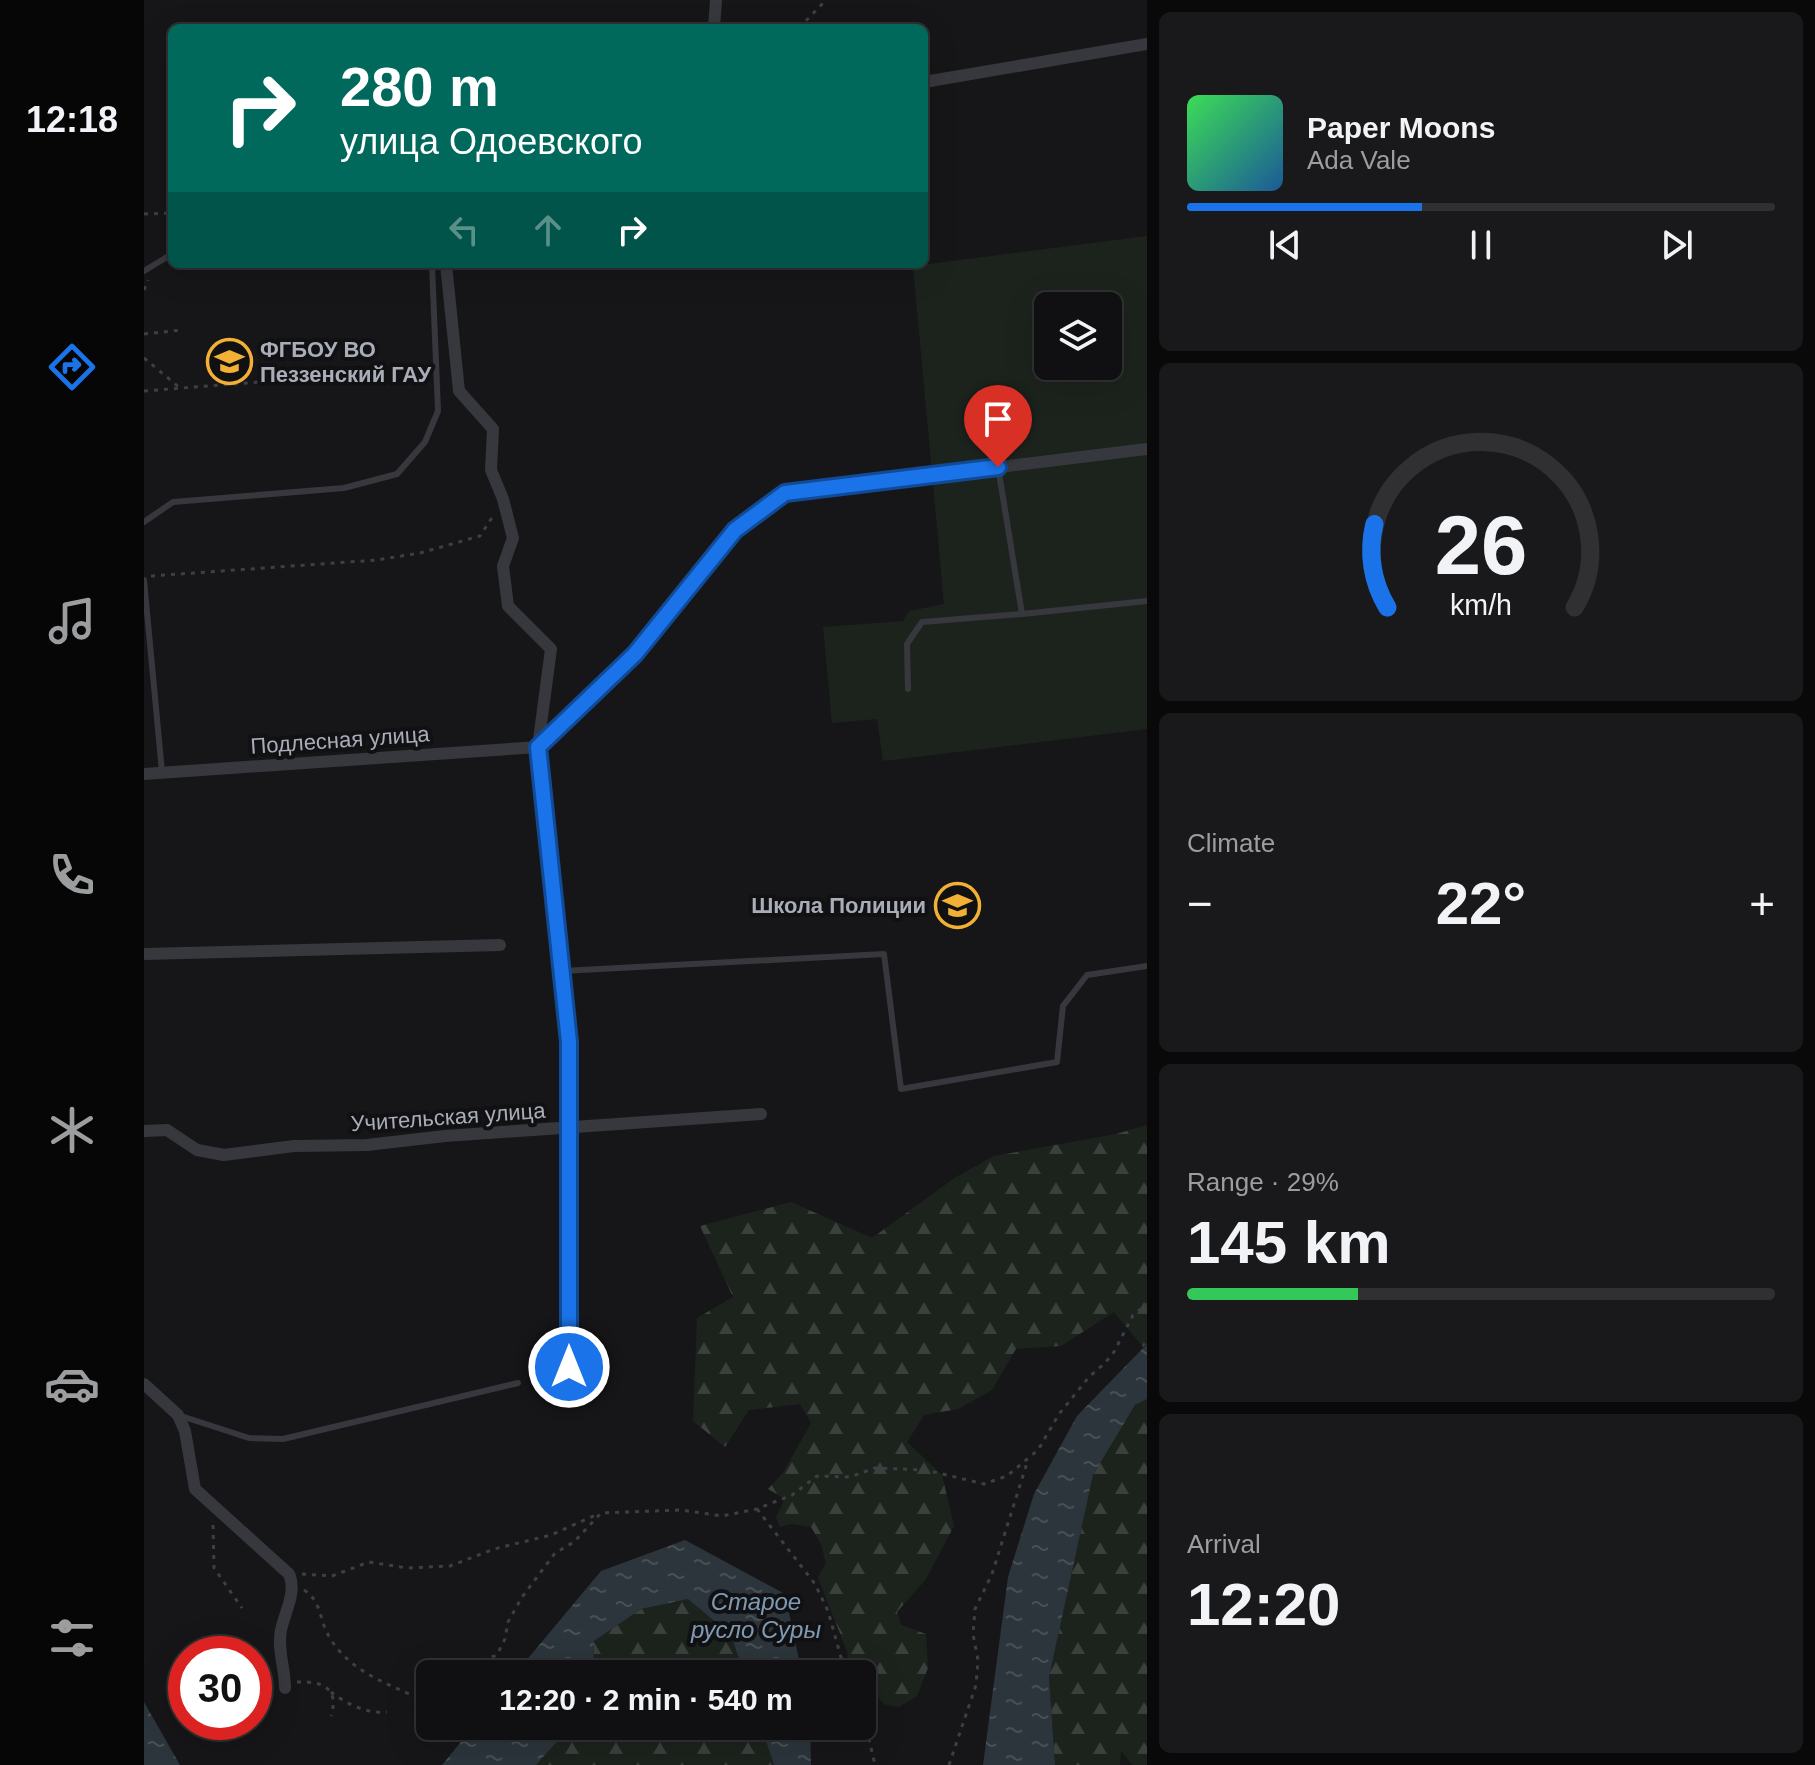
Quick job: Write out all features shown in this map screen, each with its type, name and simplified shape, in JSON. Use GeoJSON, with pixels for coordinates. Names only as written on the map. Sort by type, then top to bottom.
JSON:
{"type":"FeatureCollection","features":[{"type":"Feature","properties":{"kind":"street"},"geometry":{"type":"LineString","coordinates":[[714,24],[716,0]]}},
{"type":"Feature","properties":{"kind":"street"},"geometry":{"type":"LineString","coordinates":[[928,81],[1147,44]]}},
{"type":"Feature","properties":{"kind":"street"},"geometry":{"type":"LineString","coordinates":[[446,268],[459,391],[493,429],[491,470],[503,499],[513,538],[503,566],[508,606],[551,649],[538,747],[569,1042],[569,1367]]}},
{"type":"Feature","properties":{"kind":"street"},"geometry":{"type":"LineString","coordinates":[[538,747],[635,654],[735,530],[785,493],[1147,449]]}},
{"type":"Feature","properties":{"kind":"street","name":"Подлесная улица"},"geometry":{"type":"LineString","coordinates":[[144,774],[538,747]]}},
{"type":"Feature","properties":{"kind":"street"},"geometry":{"type":"LineString","coordinates":[[144,954],[500,945]]}},
{"type":"Feature","properties":{"kind":"street","name":"Учительская улица"},"geometry":{"type":"LineString","coordinates":[[144,1131],[167,1130],[197,1150],[224,1155],[294,1146],[367,1145],[445,1136],[761,1114]]}},
{"type":"Feature","properties":{"kind":"street"},"geometry":{"type":"LineString","coordinates":[[144,1384],[178,1415],[185,1431],[195,1489],[291,1579],[281,1630],[280,1653],[285,1667],[285,1688]]}},
{"type":"Feature","properties":{"kind":"lane"},"geometry":{"type":"LineString","coordinates":[[144,271],[168,256]]}},
{"type":"Feature","properties":{"kind":"lane"},"geometry":{"type":"LineString","coordinates":[[144,522],[173,502],[344,488],[397,474],[425,442],[438,411],[432,268]]}},
{"type":"Feature","properties":{"kind":"lane"},"geometry":{"type":"LineString","coordinates":[[998,467],[1022,614]]}},
{"type":"Feature","properties":{"kind":"lane"},"geometry":{"type":"LineString","coordinates":[[144,578],[162,772]]}},
{"type":"Feature","properties":{"kind":"lane"},"geometry":{"type":"LineString","coordinates":[[908,689],[907,644],[922,622],[1147,601]]}},
{"type":"Feature","properties":{"kind":"lane"},"geometry":{"type":"LineString","coordinates":[[562,971],[884,954],[901,1089],[1057,1062],[1063,1006],[1087,975],[1147,966]]}},
{"type":"Feature","properties":{"kind":"lane"},"geometry":{"type":"LineString","coordinates":[[178,1415],[249,1438],[283,1439],[518,1383]]}},
{"type":"Feature","properties":{"kind":"path"},"geometry":{"type":"LineString","coordinates":[[803,24],[826,0]]}},
{"type":"Feature","properties":{"kind":"path"},"geometry":{"type":"LineString","coordinates":[[144,214],[168,213]]}},
{"type":"Feature","properties":{"kind":"path"},"geometry":{"type":"LineString","coordinates":[[144,334],[182,330]]}},
{"type":"Feature","properties":{"kind":"path"},"geometry":{"type":"LineString","coordinates":[[144,358],[180,388]]}},
{"type":"Feature","properties":{"kind":"path"},"geometry":{"type":"LineString","coordinates":[[144,391],[436,368]]}},
{"type":"Feature","properties":{"kind":"path"},"geometry":{"type":"LineString","coordinates":[[144,578],[377,560],[420,553],[480,536],[503,499]]}},
{"type":"Feature","properties":{"kind":"path"},"geometry":{"type":"LineString","coordinates":[[291,1579],[332,1576],[369,1562],[407,1568],[450,1566],[494,1549],[551,1535],[601,1513],[681,1510],[722,1516],[757,1509],[792,1495],[817,1476],[850,1477],[875,1468],[926,1470],[984,1484],[1007,1476],[1038,1450],[1059,1414],[1114,1352],[1133,1315],[1147,1304]]}},
{"type":"Feature","properties":{"kind":"path"},"geometry":{"type":"LineString","coordinates":[[949,1765],[976,1685],[975,1609],[992,1574],[1028,1460]]}},
{"type":"Feature","properties":{"kind":"path"},"geometry":{"type":"LineString","coordinates":[[210,1502],[214,1568],[242,1608]]}},
{"type":"Feature","properties":{"kind":"path"},"geometry":{"type":"LineString","coordinates":[[757,1509],[815,1584],[828,1611],[842,1660]]}},
{"type":"Feature","properties":{"kind":"path"},"geometry":{"type":"LineString","coordinates":[[483,1660],[497,1655],[505,1639],[508,1622],[522,1597],[555,1553],[574,1542],[601,1513]]}},
{"type":"Feature","properties":{"kind":"path"},"geometry":{"type":"LineString","coordinates":[[291,1579],[313,1596],[328,1636],[358,1670],[416,1697]]}},
{"type":"Feature","properties":{"kind":"path"},"geometry":{"type":"LineString","coordinates":[[285,1667],[297,1682],[313,1681],[342,1701],[370,1711],[387,1712]]}},
{"type":"Feature","properties":{"kind":"path"},"geometry":{"type":"LineString","coordinates":[[331,1692],[335,1704],[331,1716]]}},
{"type":"Feature","properties":{"kind":"path"},"geometry":{"type":"LineString","coordinates":[[869,1740],[875,1765]]}},
{"type":"Feature","properties":{"kind":"green space"},"geometry":{"type":"Polygon","coordinates":[[[1147,236],[1147,729],[883,761],[877,719],[832,723],[823,627],[903,621],[909,611],[944,604],[913,268],[1147,236]]]}},
{"type":"Feature","properties":{"kind":"green space"},"geometry":{"type":"Polygon","coordinates":[[[1147,1125],[1147,1344],[1143,1347],[1114,1312],[1061,1346],[1016,1349],[992,1390],[958,1409],[924,1415],[907,1442],[942,1475],[954,1526],[926,1579],[897,1612],[901,1625],[926,1634],[928,1668],[917,1696],[899,1707],[883,1704],[876,1694],[876,1660],[848,1660],[818,1578],[826,1563],[821,1544],[811,1527],[791,1524],[780,1527],[776,1517],[785,1499],[768,1489],[783,1473],[811,1423],[800,1404],[749,1410],[725,1447],[693,1421],[697,1318],[733,1297],[700,1226],[791,1202],[872,1238],[956,1177],[994,1156],[1116,1134],[1147,1125]]]}},
{"type":"Feature","properties":{"kind":"green space"},"geometry":{"type":"Polygon","coordinates":[[[1147,1399],[1147,1765],[1133,1765],[1121,1751],[1120,1765],[1055,1765],[1049,1677],[1093,1475],[1135,1405],[1147,1399]]]}},
{"type":"Feature","properties":{"kind":"green space"},"geometry":{"type":"Polygon","coordinates":[[[688,1599],[731,1635],[739,1660],[593,1660],[594,1641],[641,1609],[688,1599]]]}},
{"type":"Feature","properties":{"kind":"green space"},"geometry":{"type":"Polygon","coordinates":[[[558,1740],[766,1740],[774,1765],[536,1765],[558,1740]]]}},
{"type":"Feature","properties":{"kind":"water"},"geometry":{"type":"Polygon","coordinates":[[[1147,1344],[1147,1399],[1135,1405],[1093,1475],[1049,1677],[1055,1765],[983,1765],[1008,1577],[1034,1494],[1077,1416],[1147,1344]]]}},
{"type":"Feature","properties":{"kind":"water","name":"Старое русло Суры"},"geometry":{"type":"Polygon","coordinates":[[[685,1540],[785,1594],[799,1660],[739,1660],[731,1635],[688,1599],[641,1609],[594,1641],[593,1660],[527,1660],[601,1571],[685,1540]]]}},
{"type":"Feature","properties":{"kind":"water"},"geometry":{"type":"Polygon","coordinates":[[[144,1702],[180,1765],[144,1765],[144,1702]]]}},
{"type":"Feature","properties":{"kind":"water"},"geometry":{"type":"Polygon","coordinates":[[[463,1740],[558,1740],[536,1765],[442,1765],[463,1740]]]}},
{"type":"Feature","properties":{"kind":"water"},"geometry":{"type":"Polygon","coordinates":[[[766,1740],[810,1740],[811,1765],[774,1765],[766,1740]]]}},
{"type":"Feature","properties":{"kind":"place","name":"ФГБОУ ВО Пеззенский ГАУ"},"geometry":{"type":"Point","coordinates":[229,362]}},
{"type":"Feature","properties":{"kind":"place","name":"Школа Полиции"},"geometry":{"type":"Point","coordinates":[957,905]}},
{"type":"Feature","properties":{"kind":"route"},"geometry":{"type":"LineString","coordinates":[[569,1367],[569,1042],[538,747],[635,654],[735,530],[785,493],[998,467]]}}]}
